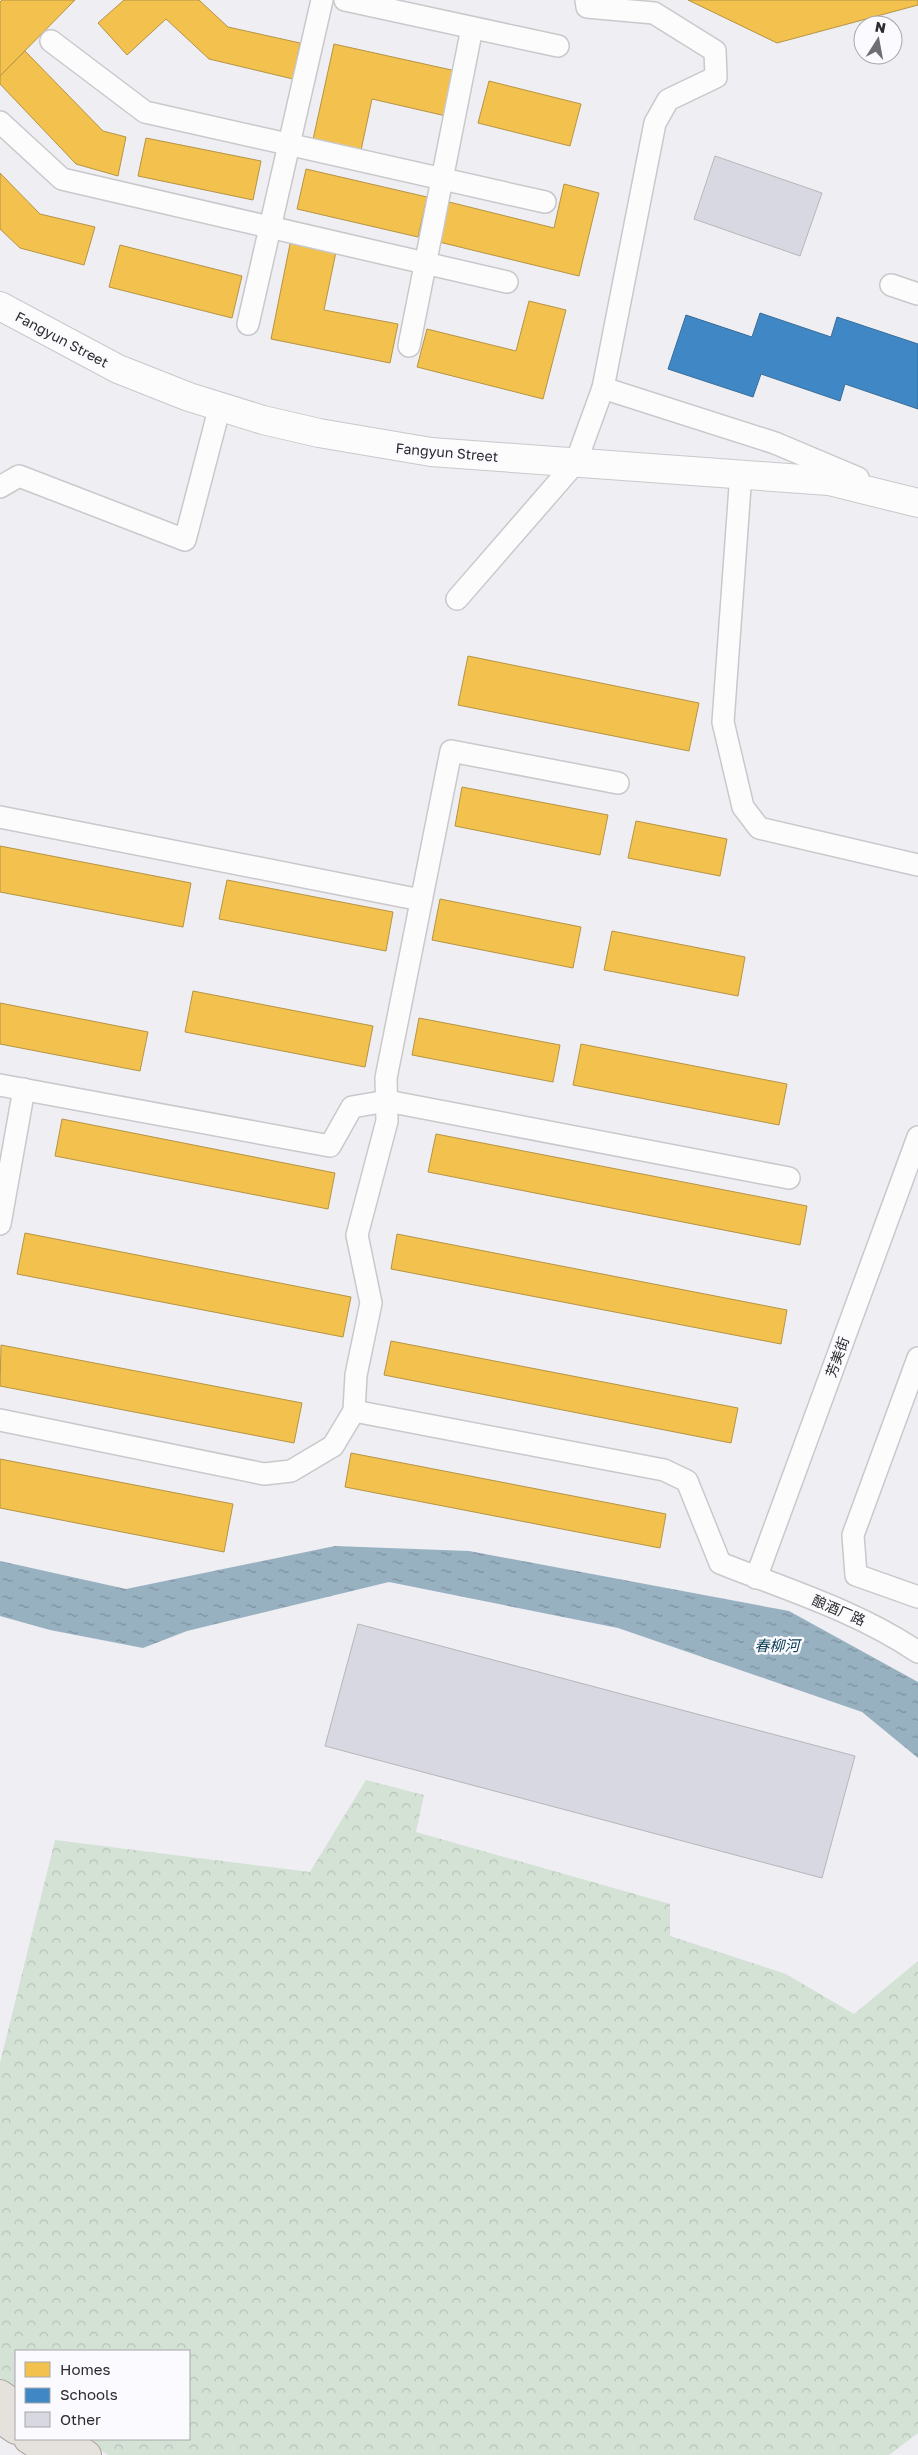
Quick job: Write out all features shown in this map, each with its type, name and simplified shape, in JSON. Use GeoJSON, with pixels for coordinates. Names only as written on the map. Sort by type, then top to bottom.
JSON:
{"type":"FeatureCollection","features":[{"type":"Feature","properties":{"kind":"main road"},"geometry":{"type":"LineString","coordinates":[[0,2394],[15,2404]]}},
{"type":"Feature","properties":{"kind":"main road"},"geometry":{"type":"LineString","coordinates":[[0,2419],[15,2429]]}},
{"type":"Feature","properties":{"kind":"main road"},"geometry":{"type":"LineString","coordinates":[[30,2440],[52,2455]]}},
{"type":"Feature","properties":{"kind":"main road"},"geometry":{"type":"LineString","coordinates":[[65,2440],[87,2455]]}},
{"type":"Feature","properties":{"kind":"street"},"geometry":{"type":"LineString","coordinates":[[248,324],[322,0]]}},
{"type":"Feature","properties":{"kind":"street"},"geometry":{"type":"LineString","coordinates":[[345,0],[558,46]]}},
{"type":"Feature","properties":{"kind":"street"},"geometry":{"type":"LineString","coordinates":[[458,599],[576,462],[603,388],[655,123],[668,100],[716,77],[714,51],[654,13],[587,7],[586,0]]}},
{"type":"Feature","properties":{"kind":"street"},"geometry":{"type":"LineString","coordinates":[[408,346],[472,28]]}},
{"type":"Feature","properties":{"kind":"street"},"geometry":{"type":"LineString","coordinates":[[51,41],[144,112],[545,202]]}},
{"type":"Feature","properties":{"kind":"street"},"geometry":{"type":"LineString","coordinates":[[0,122],[62,178],[506,282]]}},
{"type":"Feature","properties":{"kind":"street"},"geometry":{"type":"LineString","coordinates":[[891,285],[918,294]]}},
{"type":"Feature","properties":{"kind":"street","name":"Fangyun Street"},"geometry":{"type":"LineString","coordinates":[[0,306],[118,369],[220,406],[272,422],[372,444],[431,452],[741,473],[829,481],[910,500]]}},
{"type":"Feature","properties":{"kind":"street"},"geometry":{"type":"LineString","coordinates":[[603,388],[774,443],[910,500]]}},
{"type":"Feature","properties":{"kind":"street"},"geometry":{"type":"LineString","coordinates":[[0,487],[20,476],[185,540],[220,406]]}},
{"type":"Feature","properties":{"kind":"street"},"geometry":{"type":"LineString","coordinates":[[741,473],[722,722],[743,807],[759,828],[918,865]]}},
{"type":"Feature","properties":{"kind":"street"},"geometry":{"type":"LineString","coordinates":[[0,1420],[264,1474],[291,1471],[333,1446],[354,1412],[356,1375],[371,1303],[357,1235],[386,1121],[386,1078],[451,750],[618,783]]}},
{"type":"Feature","properties":{"kind":"street"},"geometry":{"type":"LineString","coordinates":[[0,817],[422,900]]}},
{"type":"Feature","properties":{"kind":"street"},"geometry":{"type":"LineString","coordinates":[[0,1085],[330,1146],[352,1107],[386,1101],[789,1178]]}},
{"type":"Feature","properties":{"kind":"street"},"geometry":{"type":"LineString","coordinates":[[0,1224],[24,1090]]}},
{"type":"Feature","properties":{"kind":"street","name":"芳美街"},"geometry":{"type":"LineString","coordinates":[[756,1578],[918,1137]]}},
{"type":"Feature","properties":{"kind":"street"},"geometry":{"type":"LineString","coordinates":[[918,1358],[853,1535],[856,1575],[918,1597]]}},
{"type":"Feature","properties":{"kind":"street","name":"酿酒厂路"},"geometry":{"type":"LineString","coordinates":[[354,1412],[664,1470],[687,1481],[720,1563],[835,1606],[888,1632],[918,1652]]}},
{"type":"Feature","properties":{"kind":"green space"},"geometry":{"type":"Polygon","coordinates":[[[366,1780],[424,1795],[416,1832],[670,1904],[670,1936],[786,1974],[854,2014],[918,1961],[918,2433],[889,2455],[108,2455],[86,2440],[190,2440],[190,2350],[15,2350],[15,2389],[0,2378],[0,2063],[55,1840],[310,1872],[366,1780]]]}},
{"type":"Feature","properties":{"kind":"water","name":"春柳河"},"geometry":{"type":"Polygon","coordinates":[[[335,1546],[469,1551],[789,1611],[918,1682],[918,1758],[862,1712],[618,1628],[389,1582],[187,1631],[143,1648],[50,1630],[0,1616],[0,1561],[126,1589],[335,1546]]]}},
{"type":"Feature","properties":{"kind":"building: Homes"},"geometry":{"type":"Polygon","coordinates":[[[2,0],[75,0],[0,76],[0,2],[2,0]]]}},
{"type":"Feature","properties":{"kind":"building: Homes"},"geometry":{"type":"Polygon","coordinates":[[[124,0],[199,0],[228,27],[300,43],[293,79],[209,59],[166,19],[127,55],[98,23],[124,0]]]}},
{"type":"Feature","properties":{"kind":"building: Homes"},"geometry":{"type":"Polygon","coordinates":[[[688,0],[918,0],[918,5],[881,15],[853,15],[853,23],[777,43],[688,0]]]}},
{"type":"Feature","properties":{"kind":"building: Homes"},"geometry":{"type":"Polygon","coordinates":[[[334,44],[456,71],[446,116],[372,99],[360,155],[312,144],[334,44]]]}},
{"type":"Feature","properties":{"kind":"building: Homes"},"geometry":{"type":"Polygon","coordinates":[[[25,51],[103,131],[126,137],[118,176],[76,164],[0,84],[0,76],[25,51]]]}},
{"type":"Feature","properties":{"kind":"building: Homes"},"geometry":{"type":"Polygon","coordinates":[[[489,81],[581,104],[570,146],[478,123],[489,81]]]}},
{"type":"Feature","properties":{"kind":"building: Homes"},"geometry":{"type":"Polygon","coordinates":[[[146,138],[261,161],[253,200],[138,176],[146,138]]]}},
{"type":"Feature","properties":{"kind":"building: Homes"},"geometry":{"type":"Polygon","coordinates":[[[306,169],[427,197],[418,237],[297,209],[306,169]]]}},
{"type":"Feature","properties":{"kind":"building: Homes"},"geometry":{"type":"Polygon","coordinates":[[[0,173],[40,214],[95,227],[84,265],[20,248],[0,229],[0,173]]]}},
{"type":"Feature","properties":{"kind":"building: Homes"},"geometry":{"type":"Polygon","coordinates":[[[564,184],[599,193],[579,276],[439,242],[449,202],[554,228],[564,184]]]}},
{"type":"Feature","properties":{"kind":"building: Homes"},"geometry":{"type":"Polygon","coordinates":[[[291,239],[337,247],[324,310],[398,324],[390,363],[271,339],[291,239]]]}},
{"type":"Feature","properties":{"kind":"building: Homes"},"geometry":{"type":"Polygon","coordinates":[[[120,245],[242,276],[232,318],[109,287],[120,245]]]}},
{"type":"Feature","properties":{"kind":"building: Homes"},"geometry":{"type":"Polygon","coordinates":[[[529,301],[566,310],[543,399],[417,367],[427,329],[516,351],[529,301]]]}},
{"type":"Feature","properties":{"kind":"building: Homes"},"geometry":{"type":"Polygon","coordinates":[[[468,656],[699,703],[689,751],[458,705],[468,656]]]}},
{"type":"Feature","properties":{"kind":"building: Homes"},"geometry":{"type":"Polygon","coordinates":[[[462,787],[608,815],[600,855],[455,826],[462,787]]]}},
{"type":"Feature","properties":{"kind":"building: Homes"},"geometry":{"type":"Polygon","coordinates":[[[636,821],[727,839],[720,876],[628,858],[636,821]]]}},
{"type":"Feature","properties":{"kind":"building: Homes"},"geometry":{"type":"Polygon","coordinates":[[[0,846],[191,883],[183,927],[0,892],[0,846]]]}},
{"type":"Feature","properties":{"kind":"building: Homes"},"geometry":{"type":"Polygon","coordinates":[[[227,880],[393,912],[386,951],[219,919],[227,880]]]}},
{"type":"Feature","properties":{"kind":"building: Homes"},"geometry":{"type":"Polygon","coordinates":[[[440,899],[581,927],[573,968],[432,940],[440,899]]]}},
{"type":"Feature","properties":{"kind":"building: Homes"},"geometry":{"type":"Polygon","coordinates":[[[612,931],[745,957],[738,996],[604,970],[612,931]]]}},
{"type":"Feature","properties":{"kind":"building: Homes"},"geometry":{"type":"Polygon","coordinates":[[[193,991],[373,1026],[365,1067],[185,1032],[193,991]]]}},
{"type":"Feature","properties":{"kind":"building: Homes"},"geometry":{"type":"Polygon","coordinates":[[[0,1003],[148,1032],[140,1071],[0,1044],[0,1003]]]}},
{"type":"Feature","properties":{"kind":"building: Homes"},"geometry":{"type":"Polygon","coordinates":[[[419,1018],[560,1045],[553,1082],[412,1055],[419,1018]]]}},
{"type":"Feature","properties":{"kind":"building: Homes"},"geometry":{"type":"Polygon","coordinates":[[[581,1044],[787,1084],[779,1125],[573,1085],[581,1044]]]}},
{"type":"Feature","properties":{"kind":"building: Homes"},"geometry":{"type":"Polygon","coordinates":[[[62,1119],[335,1173],[328,1209],[55,1156],[62,1119]]]}},
{"type":"Feature","properties":{"kind":"building: Homes"},"geometry":{"type":"Polygon","coordinates":[[[436,1134],[807,1206],[800,1245],[428,1172],[436,1134]]]}},
{"type":"Feature","properties":{"kind":"building: Homes"},"geometry":{"type":"Polygon","coordinates":[[[25,1233],[351,1297],[343,1337],[17,1274],[25,1233]]]}},
{"type":"Feature","properties":{"kind":"building: Homes"},"geometry":{"type":"Polygon","coordinates":[[[397,1234],[787,1310],[781,1344],[391,1269],[397,1234]]]}},
{"type":"Feature","properties":{"kind":"building: Homes"},"geometry":{"type":"Polygon","coordinates":[[[391,1341],[738,1408],[731,1443],[384,1375],[391,1341]]]}},
{"type":"Feature","properties":{"kind":"building: Homes"},"geometry":{"type":"Polygon","coordinates":[[[1,1345],[302,1403],[294,1443],[0,1386],[1,1345]]]}},
{"type":"Feature","properties":{"kind":"building: Homes"},"geometry":{"type":"Polygon","coordinates":[[[351,1453],[666,1514],[660,1548],[345,1487],[351,1453]]]}},
{"type":"Feature","properties":{"kind":"building: Homes"},"geometry":{"type":"Polygon","coordinates":[[[0,1459],[233,1504],[224,1552],[0,1508],[0,1459]]]}},
{"type":"Feature","properties":{"kind":"building: Schools"},"geometry":{"type":"Polygon","coordinates":[[[760,313],[831,337],[837,317],[918,344],[918,409],[845,384],[840,401],[761,374],[753,397],[668,369],[686,315],[752,337],[760,313]]]}},
{"type":"Feature","properties":{"kind":"building: Other"},"geometry":{"type":"Polygon","coordinates":[[[715,156],[822,193],[800,256],[694,219],[715,156]]]}},
{"type":"Feature","properties":{"kind":"building: Other"},"geometry":{"type":"Polygon","coordinates":[[[358,1624],[855,1756],[822,1878],[325,1746],[358,1624]]]}}]}
